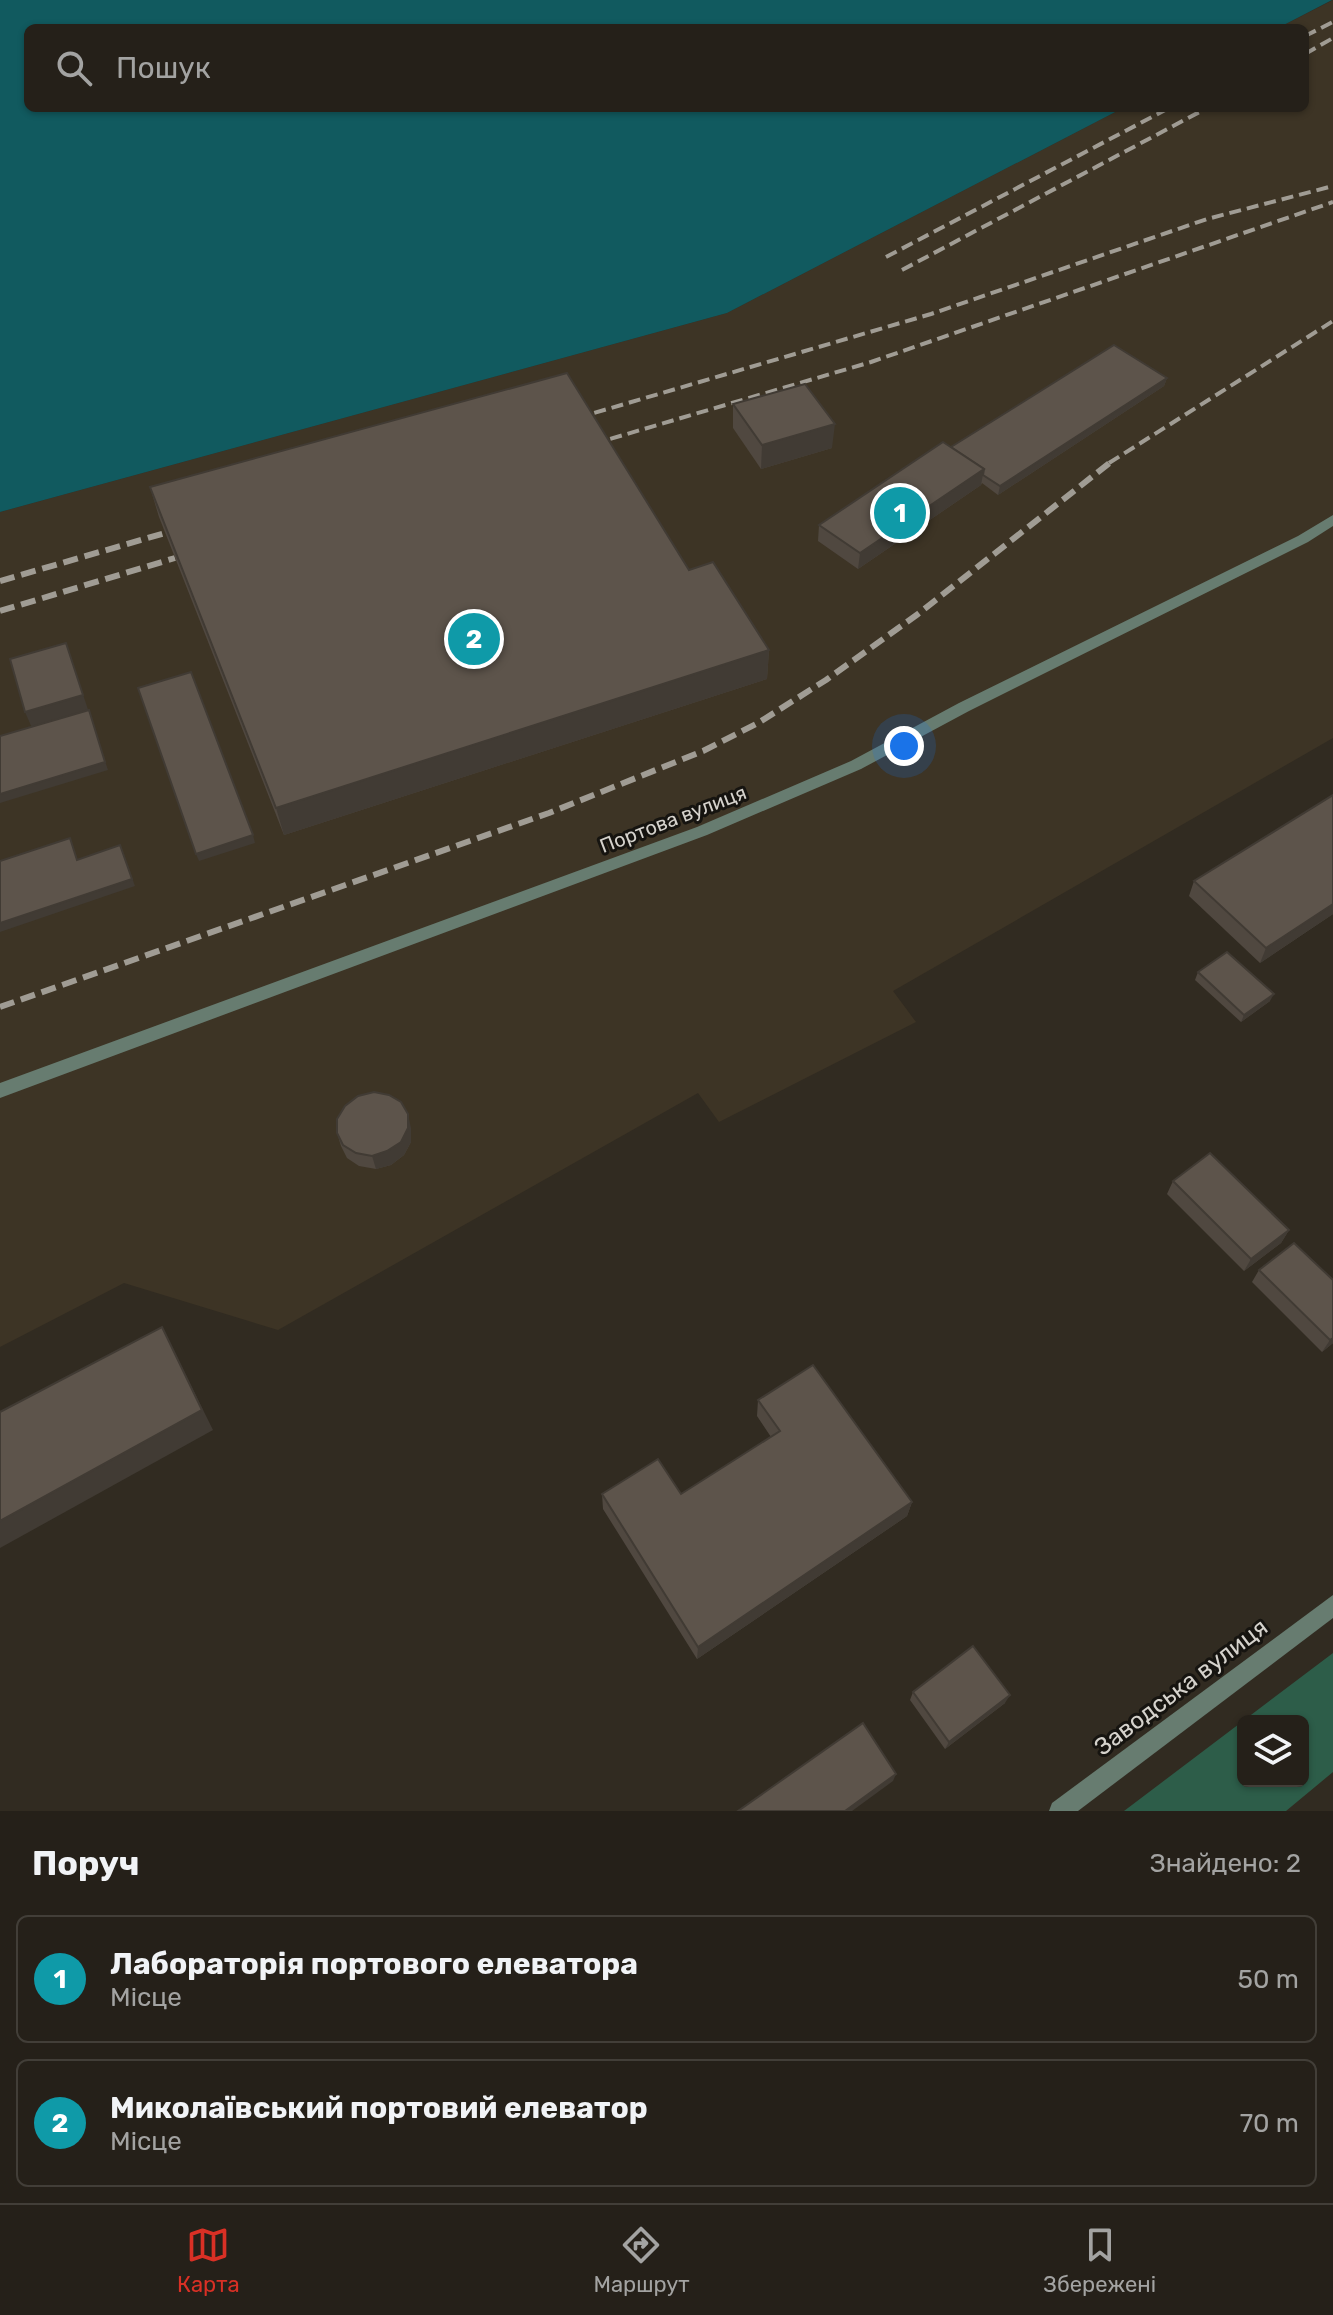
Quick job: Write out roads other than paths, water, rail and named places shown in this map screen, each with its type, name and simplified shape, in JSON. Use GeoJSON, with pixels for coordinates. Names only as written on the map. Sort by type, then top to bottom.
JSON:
{"type":"FeatureCollection","features":[{"type":"Feature","properties":{"kind":"street","name":"Портова вулиця"},"geometry":{"type":"LineString","coordinates":[[0,1091],[730,819],[856,765],[964,707],[1303,539],[1333,520]]}},
{"type":"Feature","properties":{"kind":"street","name":"Заводська вулиця"},"geometry":{"type":"LineString","coordinates":[[1060,1811],[1333,1605]]}},
{"type":"Feature","properties":{"kind":"water"},"geometry":{"type":"Polygon","coordinates":[[[0,0],[1332,0],[1286,24],[24,24],[24,112],[1115,112],[727,313],[0,512],[0,0]]]}},
{"type":"Feature","properties":{"kind":"railway"},"geometry":{"type":"LineString","coordinates":[[1309,34],[1333,22]]}},
{"type":"Feature","properties":{"kind":"railway"},"geometry":{"type":"LineString","coordinates":[[1309,52],[1333,38]]}},
{"type":"Feature","properties":{"kind":"railway"},"geometry":{"type":"LineString","coordinates":[[886,257],[1161,112]]}},
{"type":"Feature","properties":{"kind":"railway"},"geometry":{"type":"LineString","coordinates":[[902,270],[1199,112]]}},
{"type":"Feature","properties":{"kind":"railway"},"geometry":{"type":"LineString","coordinates":[[577,418],[931,314],[1207,219],[1333,186]]}},
{"type":"Feature","properties":{"kind":"railway"},"geometry":{"type":"LineString","coordinates":[[593,444],[871,362],[1333,202]]}},
{"type":"Feature","properties":{"kind":"railway"},"geometry":{"type":"LineString","coordinates":[[1111,462],[1333,321]]}},
{"type":"Feature","properties":{"kind":"railway"},"geometry":{"type":"LineString","coordinates":[[0,1007],[549,813],[703,751],[758,723],[826,680],[918,614],[1111,462]]}},
{"type":"Feature","properties":{"kind":"railway"},"geometry":{"type":"LineString","coordinates":[[0,581],[165,533]]}},
{"type":"Feature","properties":{"kind":"railway"},"geometry":{"type":"LineString","coordinates":[[0,611],[175,558]]}},
{"type":"Feature","properties":{"kind":"place","name":"Лабораторія портового елеватора"},"geometry":{"type":"Point","coordinates":[900,513]}},
{"type":"Feature","properties":{"kind":"place","name":"Миколаївський портовий елеватор"},"geometry":{"type":"Point","coordinates":[474,639]}}]}
